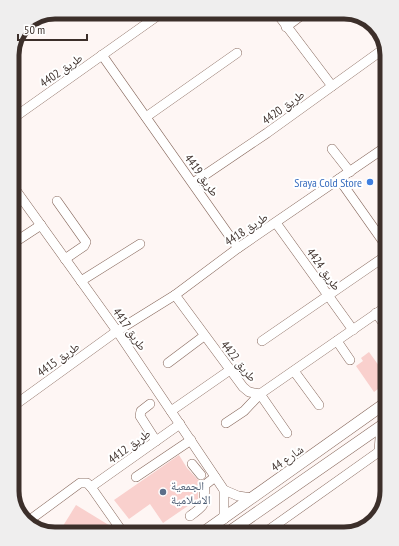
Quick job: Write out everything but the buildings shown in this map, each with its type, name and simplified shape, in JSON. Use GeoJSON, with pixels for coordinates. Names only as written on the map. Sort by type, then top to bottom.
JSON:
{"type":"FeatureCollection","features":[{"type":"Feature","properties":{"kind":"main road","name":"شارع 44"},"geometry":{"type":"LineString","coordinates":[[212,527],[380,407]]}},
{"type":"Feature","properties":{"kind":"main road"},"geometry":{"type":"LineString","coordinates":[[236,527],[380,426]]}},
{"type":"Feature","properties":{"kind":"street","name":"طريق 4402"},"geometry":{"type":"LineString","coordinates":[[19,114],[153,19]]}},
{"type":"Feature","properties":{"kind":"street"},"geometry":{"type":"LineString","coordinates":[[281,19],[332,86]]}},
{"type":"Feature","properties":{"kind":"street"},"geometry":{"type":"LineString","coordinates":[[286,27],[297,19]]}},
{"type":"Feature","properties":{"kind":"street","name":"طريق 4420"},"geometry":{"type":"LineString","coordinates":[[193,183],[267,133],[380,52]]}},
{"type":"Feature","properties":{"kind":"street"},"geometry":{"type":"LineString","coordinates":[[146,117],[236,53]]}},
{"type":"Feature","properties":{"kind":"street","name":"طريق 4419"},"geometry":{"type":"LineString","coordinates":[[102,55],[238,248]]}},
{"type":"Feature","properties":{"kind":"street"},"geometry":{"type":"LineString","coordinates":[[332,149],[350,172]]}},
{"type":"Feature","properties":{"kind":"street","name":"طريق 4418"},"geometry":{"type":"LineString","coordinates":[[117,331],[175,295],[238,248],[380,151]]}},
{"type":"Feature","properties":{"kind":"street"},"geometry":{"type":"LineString","coordinates":[[339,179],[380,235]]}},
{"type":"Feature","properties":{"kind":"street","name":"طريق 4417"},"geometry":{"type":"LineString","coordinates":[[19,195],[117,331],[224,490]]}},
{"type":"Feature","properties":{"kind":"street"},"geometry":{"type":"LineString","coordinates":[[57,201],[86,242],[84,246],[65,259]]}},
{"type":"Feature","properties":{"kind":"street","name":"طريق 4424"},"geometry":{"type":"LineString","coordinates":[[276,223],[353,330]]}},
{"type":"Feature","properties":{"kind":"street"},"geometry":{"type":"LineString","coordinates":[[19,239],[41,225]]}},
{"type":"Feature","properties":{"kind":"street"},"geometry":{"type":"LineString","coordinates":[[81,281],[140,244]]}},
{"type":"Feature","properties":{"kind":"street"},"geometry":{"type":"LineString","coordinates":[[262,341],[380,260]]}},
{"type":"Feature","properties":{"kind":"street","name":"طريق 4422"},"geometry":{"type":"LineString","coordinates":[[175,295],[204,336],[243,386],[249,392],[260,394],[286,433]]}},
{"type":"Feature","properties":{"kind":"street","name":"طريق 4422"},"geometry":{"type":"LineString","coordinates":[[226,423],[244,411],[260,394],[380,311]]}},
{"type":"Feature","properties":{"kind":"street"},"geometry":{"type":"LineString","coordinates":[[376,314],[380,319]]}},
{"type":"Feature","properties":{"kind":"street","name":"طريق 4415"},"geometry":{"type":"LineString","coordinates":[[19,402],[117,331]]}},
{"type":"Feature","properties":{"kind":"street","name":"طريق 4422"},"geometry":{"type":"LineString","coordinates":[[168,363],[204,336]]}},
{"type":"Feature","properties":{"kind":"street"},"geometry":{"type":"LineString","coordinates":[[337,342],[350,360]]}},
{"type":"Feature","properties":{"kind":"street"},"geometry":{"type":"LineString","coordinates":[[171,411],[230,370]]}},
{"type":"Feature","properties":{"kind":"street"},"geometry":{"type":"LineString","coordinates":[[294,371],[319,405]]}},
{"type":"Feature","properties":{"kind":"street"},"geometry":{"type":"LineString","coordinates":[[150,404],[142,410],[140,416],[156,441]]}},
{"type":"Feature","properties":{"kind":"street","name":"طريق 4412"},"geometry":{"type":"LineString","coordinates":[[92,487],[180,424]]}},
{"type":"Feature","properties":{"kind":"street"},"geometry":{"type":"LineString","coordinates":[[136,477],[191,440]]}},
{"type":"Feature","properties":{"kind":"street"},"geometry":{"type":"LineString","coordinates":[[273,527],[380,451]]}},
{"type":"Feature","properties":{"kind":"street"},"geometry":{"type":"LineString","coordinates":[[196,470],[206,463]]}},
{"type":"Feature","properties":{"kind":"street"},"geometry":{"type":"LineString","coordinates":[[190,516],[203,505],[205,500],[206,485],[215,477]]}},
{"type":"Feature","properties":{"kind":"street"},"geometry":{"type":"LineString","coordinates":[[32,519],[80,483],[87,483],[92,487],[119,527]]}},
{"type":"Feature","properties":{"kind":"street"},"geometry":{"type":"LineString","coordinates":[[224,519],[224,490],[238,496],[252,498]]}},
{"type":"Feature","properties":{"kind":"place","name":"Sraya Cold Store"},"geometry":{"type":"Point","coordinates":[370,182]}},
{"type":"Feature","properties":{"kind":"place","name":"الجمعية الاسلامية"},"geometry":{"type":"Point","coordinates":[163,492]}}]}
